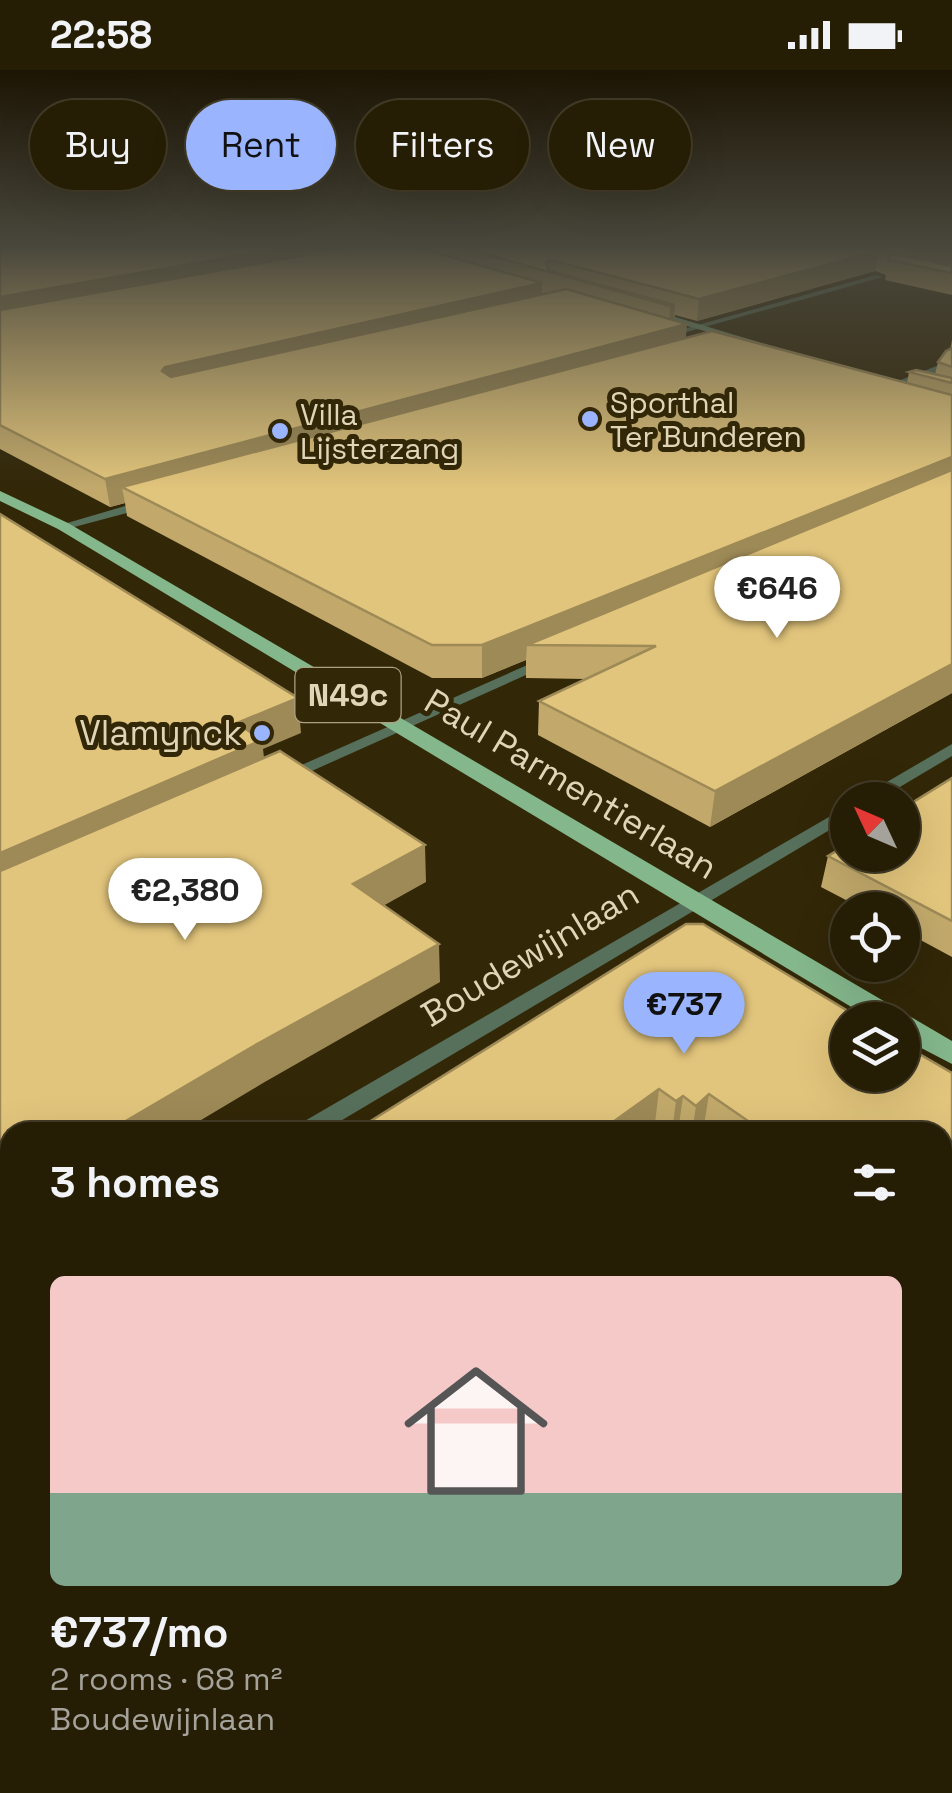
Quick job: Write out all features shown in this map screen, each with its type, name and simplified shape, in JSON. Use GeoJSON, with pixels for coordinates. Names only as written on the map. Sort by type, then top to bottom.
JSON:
{"type":"FeatureCollection","features":[{"type":"Feature","properties":{"kind":"main road"},"geometry":{"type":"LineString","coordinates":[[704,327],[787,352]]}},
{"type":"Feature","properties":{"kind":"main road"},"geometry":{"type":"LineString","coordinates":[[652,330],[695,343]]}},
{"type":"Feature","properties":{"kind":"main road"},"geometry":{"type":"LineString","coordinates":[[877,378],[923,391]]}},
{"type":"Feature","properties":{"kind":"main road"},"geometry":{"type":"LineString","coordinates":[[857,390],[897,401]]}},
{"type":"Feature","properties":{"kind":"main road","name":"Paul Parmentierlaan"},"geometry":{"type":"LineString","coordinates":[[0,495],[63,526],[863,1002]]}},
{"type":"Feature","properties":{"kind":"main road"},"geometry":{"type":"LineString","coordinates":[[920,1035],[952,1054]]}},
{"type":"Feature","properties":{"kind":"street"},"geometry":{"type":"LineString","coordinates":[[666,335],[694,327]]}},
{"type":"Feature","properties":{"kind":"street"},"geometry":{"type":"LineString","coordinates":[[871,394],[952,363]]}},
{"type":"Feature","properties":{"kind":"street"},"geometry":{"type":"LineString","coordinates":[[63,526],[164,498]]}},
{"type":"Feature","properties":{"kind":"street"},"geometry":{"type":"LineString","coordinates":[[252,791],[560,654]]}},
{"type":"Feature","properties":{"kind":"street"},"geometry":{"type":"LineString","coordinates":[[896,782],[952,749]]}},
{"type":"Feature","properties":{"kind":"street","name":"Boudewijnlaan"},"geometry":{"type":"LineString","coordinates":[[321,1122],[830,821]]}},
{"type":"Feature","properties":{"kind":"building"},"geometry":{"type":"Polygon","coordinates":[[[0,327],[343,327],[165,367],[162,371],[171,377],[394,327],[674,327],[105,479],[0,425],[0,327]]]}},
{"type":"Feature","properties":{"kind":"building"},"geometry":{"type":"Polygon","coordinates":[[[712,331],[952,395],[952,457],[482,645],[432,645],[122,487],[712,331]]]}},
{"type":"Feature","properties":{"kind":"building"},"geometry":{"type":"Polygon","coordinates":[[[952,348],[952,367],[938,362],[946,351],[952,348]]]}},
{"type":"Feature","properties":{"kind":"building"},"geometry":{"type":"Polygon","coordinates":[[[909,372],[952,378],[952,383],[909,372]]]}},
{"type":"Feature","properties":{"kind":"building"},"geometry":{"type":"Polygon","coordinates":[[[952,470],[952,664],[715,791],[539,701],[656,646],[527,645],[952,470]]]}},
{"type":"Feature","properties":{"kind":"building"},"geometry":{"type":"Polygon","coordinates":[[[0,514],[298,698],[237,723],[262,740],[0,853],[0,514]]]}},
{"type":"Feature","properties":{"kind":"building"},"geometry":{"type":"Polygon","coordinates":[[[280,751],[425,845],[353,884],[439,944],[124,1122],[0,1122],[0,871],[280,751]]]}},
{"type":"Feature","properties":{"kind":"building"},"geometry":{"type":"Polygon","coordinates":[[[952,778],[952,921],[920,904],[920,892],[897,892],[859,872],[920,872],[920,798],[952,778]]]}},
{"type":"Feature","properties":{"kind":"building"},"geometry":{"type":"Polygon","coordinates":[[[686,924],[703,924],[833,1002],[830,1092],[920,1092],[920,1054],[952,1073],[952,1122],[750,1122],[709,1094],[696,1106],[683,1096],[676,1101],[659,1089],[613,1122],[369,1122],[686,924]]]}},
{"type":"Feature","properties":{"kind":"place","name":"Sporthal Ter Bunderen"},"geometry":{"type":"Point","coordinates":[590,419]}},
{"type":"Feature","properties":{"kind":"place","name":"Villa Lijsterzang"},"geometry":{"type":"Point","coordinates":[280,431]}},
{"type":"Feature","properties":{"kind":"place","name":"Vlamynck"},"geometry":{"type":"Point","coordinates":[262,733]}}]}
